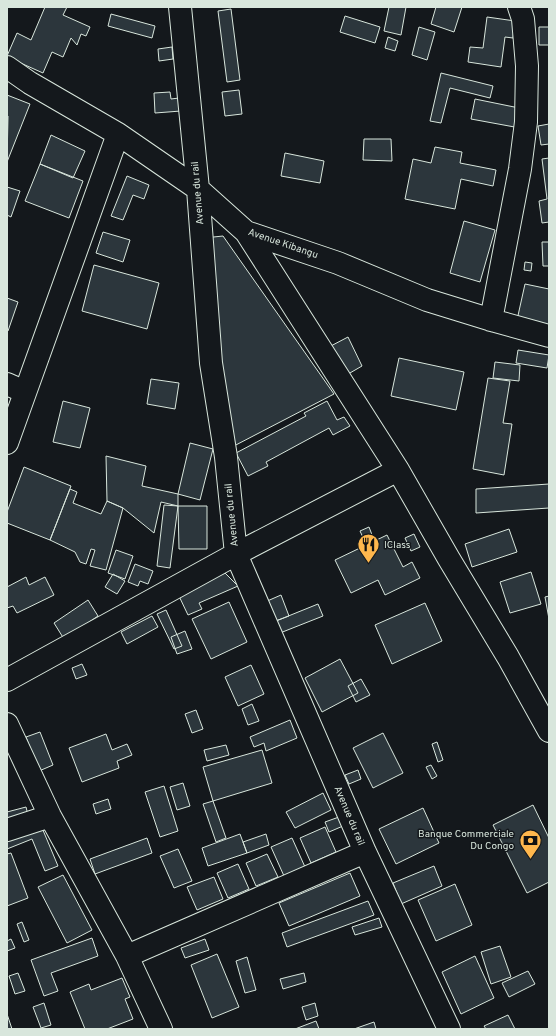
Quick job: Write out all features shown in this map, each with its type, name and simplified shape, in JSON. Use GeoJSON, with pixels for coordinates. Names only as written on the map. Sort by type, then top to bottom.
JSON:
{"type":"FeatureCollection","features":[{"type":"Feature","properties":{"kind":"street","name":"Avenue du rail"},"geometry":{"type":"LineString","coordinates":[[180,7],[198,189],[211,363],[226,456],[236,554],[365,852],[448,1029]]}},
{"type":"Feature","properties":{"kind":"street"},"geometry":{"type":"LineString","coordinates":[[491,320],[520,169],[526,122],[527,66],[523,19],[520,7]]}},
{"type":"Feature","properties":{"kind":"street","name":"Avenue Kibangu"},"geometry":{"type":"LineString","coordinates":[[7,67],[30,83],[118,134],[198,189],[246,232],[338,263],[427,300],[549,336]]}},
{"type":"Feature","properties":{"kind":"street"},"geometry":{"type":"LineString","coordinates":[[7,443],[16,388],[118,134]]}},
{"type":"Feature","properties":{"kind":"street"},"geometry":{"type":"LineString","coordinates":[[246,232],[398,470],[508,657],[549,731]]}},
{"type":"Feature","properties":{"kind":"street"},"geometry":{"type":"LineString","coordinates":[[7,680],[236,554],[398,470]]}},
{"type":"Feature","properties":{"kind":"street"},"geometry":{"type":"LineString","coordinates":[[7,724],[50,816],[127,956],[161,1029]]}},
{"type":"Feature","properties":{"kind":"street"},"geometry":{"type":"LineString","coordinates":[[7,830],[50,816]]}},
{"type":"Feature","properties":{"kind":"street"},"geometry":{"type":"LineString","coordinates":[[127,956],[365,852]]}},
{"type":"Feature","properties":{"kind":"building"},"geometry":{"type":"Polygon","coordinates":[[[45,7],[67,7],[63,15],[90,27],[86,36],[81,34],[77,45],[71,38],[63,57],[52,52],[43,73],[7,56],[17,33],[31,40],[45,7]]]}},
{"type":"Feature","properties":{"kind":"building"},"geometry":{"type":"Polygon","coordinates":[[[389,7],[406,7],[401,35],[384,31],[389,7]]]}},
{"type":"Feature","properties":{"kind":"building"},"geometry":{"type":"Polygon","coordinates":[[[436,7],[462,7],[454,32],[431,24],[436,7]]]}},
{"type":"Feature","properties":{"kind":"building"},"geometry":{"type":"Polygon","coordinates":[[[231,9],[240,80],[227,82],[218,11],[231,9]]]}},
{"type":"Feature","properties":{"kind":"building"},"geometry":{"type":"Polygon","coordinates":[[[111,14],[155,26],[152,38],[108,26],[111,14]]]}},
{"type":"Feature","properties":{"kind":"building"},"geometry":{"type":"Polygon","coordinates":[[[345,16],[380,27],[375,43],[340,32],[345,16]]]}},
{"type":"Feature","properties":{"kind":"building"},"geometry":{"type":"Polygon","coordinates":[[[487,17],[515,21],[513,38],[505,37],[501,67],[468,62],[470,47],[483,48],[487,17]]]}},
{"type":"Feature","properties":{"kind":"building"},"geometry":{"type":"Polygon","coordinates":[[[419,27],[435,32],[427,60],[412,55],[419,27]]]}},
{"type":"Feature","properties":{"kind":"building"},"geometry":{"type":"Polygon","coordinates":[[[539,27],[549,27],[549,45],[539,45],[539,27]]]}},
{"type":"Feature","properties":{"kind":"building"},"geometry":{"type":"Polygon","coordinates":[[[388,37],[398,41],[395,51],[385,48],[388,37]]]}},
{"type":"Feature","properties":{"kind":"building"},"geometry":{"type":"Polygon","coordinates":[[[172,47],[173,59],[159,61],[158,49],[172,47]]]}},
{"type":"Feature","properties":{"kind":"building"},"geometry":{"type":"Polygon","coordinates":[[[441,73],[493,86],[490,98],[450,88],[441,123],[430,121],[441,73]]]}},
{"type":"Feature","properties":{"kind":"building"},"geometry":{"type":"Polygon","coordinates":[[[239,90],[242,114],[225,116],[222,92],[239,90]]]}},
{"type":"Feature","properties":{"kind":"building"},"geometry":{"type":"Polygon","coordinates":[[[170,92],[171,99],[179,98],[181,111],[155,113],[154,93],[170,92]]]}},
{"type":"Feature","properties":{"kind":"building"},"geometry":{"type":"Polygon","coordinates":[[[7,95],[30,104],[7,162],[8,116],[7,95]]]}},
{"type":"Feature","properties":{"kind":"building"},"geometry":{"type":"Polygon","coordinates":[[[475,99],[524,109],[520,128],[471,119],[475,99]]]}},
{"type":"Feature","properties":{"kind":"building"},"geometry":{"type":"Polygon","coordinates":[[[549,124],[549,144],[541,145],[538,126],[549,124]]]}},
{"type":"Feature","properties":{"kind":"building"},"geometry":{"type":"Polygon","coordinates":[[[51,135],[85,151],[73,178],[40,164],[51,135]]]}},
{"type":"Feature","properties":{"kind":"building"},"geometry":{"type":"Polygon","coordinates":[[[364,139],[391,139],[392,161],[363,160],[364,139]]]}},
{"type":"Feature","properties":{"kind":"building"},"geometry":{"type":"Polygon","coordinates":[[[435,147],[462,152],[460,163],[496,170],[493,186],[461,179],[455,209],[405,199],[413,159],[431,163],[435,147]]]}},
{"type":"Feature","properties":{"kind":"building"},"geometry":{"type":"Polygon","coordinates":[[[285,153],[324,161],[320,183],[281,176],[285,153]]]}},
{"type":"Feature","properties":{"kind":"building"},"geometry":{"type":"Polygon","coordinates":[[[549,158],[549,222],[542,223],[539,201],[547,199],[542,159],[549,158]]]}},
{"type":"Feature","properties":{"kind":"building"},"geometry":{"type":"Polygon","coordinates":[[[40,164],[83,181],[69,218],[25,201],[40,164]]]}},
{"type":"Feature","properties":{"kind":"building"},"geometry":{"type":"Polygon","coordinates":[[[127,176],[149,185],[144,199],[133,195],[123,220],[111,216],[127,176]]]}},
{"type":"Feature","properties":{"kind":"building"},"geometry":{"type":"Polygon","coordinates":[[[7,187],[20,191],[11,217],[7,215],[7,187]]]}},
{"type":"Feature","properties":{"kind":"building"},"geometry":{"type":"Polygon","coordinates":[[[464,221],[495,230],[480,282],[450,273],[464,221]]]}},
{"type":"Feature","properties":{"kind":"building"},"geometry":{"type":"Polygon","coordinates":[[[103,232],[130,240],[123,262],[96,253],[103,232]]]}},
{"type":"Feature","properties":{"kind":"building"},"geometry":{"type":"Polygon","coordinates":[[[223,236],[334,394],[232,447],[204,238],[223,236]]]}},
{"type":"Feature","properties":{"kind":"building"},"geometry":{"type":"Polygon","coordinates":[[[542,242],[549,242],[549,266],[543,266],[542,242]]]}},
{"type":"Feature","properties":{"kind":"building"},"geometry":{"type":"Polygon","coordinates":[[[525,262],[532,263],[531,271],[524,270],[525,262]]]}},
{"type":"Feature","properties":{"kind":"building"},"geometry":{"type":"Polygon","coordinates":[[[94,265],[159,283],[147,329],[82,311],[94,265]]]}},
{"type":"Feature","properties":{"kind":"building"},"geometry":{"type":"Polygon","coordinates":[[[525,284],[549,289],[549,327],[517,320],[525,284]]]}},
{"type":"Feature","properties":{"kind":"building"},"geometry":{"type":"Polygon","coordinates":[[[7,298],[18,302],[8,331],[7,330],[7,298]]]}},
{"type":"Feature","properties":{"kind":"building"},"geometry":{"type":"Polygon","coordinates":[[[348,337],[362,366],[343,377],[327,348],[348,337]]]}},
{"type":"Feature","properties":{"kind":"building"},"geometry":{"type":"Polygon","coordinates":[[[518,350],[549,355],[547,368],[516,363],[518,350]]]}},
{"type":"Feature","properties":{"kind":"building"},"geometry":{"type":"Polygon","coordinates":[[[399,358],[464,372],[456,410],[391,396],[399,358]]]}},
{"type":"Feature","properties":{"kind":"building"},"geometry":{"type":"Polygon","coordinates":[[[495,362],[520,365],[519,381],[493,378],[495,362]]]}},
{"type":"Feature","properties":{"kind":"building"},"geometry":{"type":"Polygon","coordinates":[[[488,378],[510,381],[503,423],[512,424],[504,475],[473,469],[488,378]]]}},
{"type":"Feature","properties":{"kind":"building"},"geometry":{"type":"Polygon","coordinates":[[[151,379],[179,383],[175,409],[147,404],[151,379]]]}},
{"type":"Feature","properties":{"kind":"building"},"geometry":{"type":"Polygon","coordinates":[[[63,401],[90,408],[80,448],[53,442],[63,401]]]}},
{"type":"Feature","properties":{"kind":"building"},"geometry":{"type":"Polygon","coordinates":[[[327,401],[337,420],[344,417],[350,426],[333,435],[329,428],[266,462],[268,466],[248,476],[236,453],[306,416],[304,413],[327,401]]]}},
{"type":"Feature","properties":{"kind":"building"},"geometry":{"type":"Polygon","coordinates":[[[190,443],[213,449],[200,500],[178,494],[190,443]]]}},
{"type":"Feature","properties":{"kind":"building"},"geometry":{"type":"Polygon","coordinates":[[[106,456],[146,466],[142,486],[178,494],[178,506],[161,502],[154,533],[123,508],[107,501],[106,456]]]}},
{"type":"Feature","properties":{"kind":"building"},"geometry":{"type":"Polygon","coordinates":[[[24,467],[71,486],[50,540],[7,523],[7,512],[24,467]]]}},
{"type":"Feature","properties":{"kind":"building"},"geometry":{"type":"Polygon","coordinates":[[[549,484],[549,508],[476,513],[476,489],[549,484]]]}},
{"type":"Feature","properties":{"kind":"building"},"geometry":{"type":"Polygon","coordinates":[[[70,489],[77,492],[73,503],[101,514],[107,501],[123,508],[106,570],[90,566],[95,550],[91,549],[86,564],[80,562],[75,552],[50,540],[70,489]]]}},
{"type":"Feature","properties":{"kind":"building"},"geometry":{"type":"Polygon","coordinates":[[[164,505],[178,506],[170,568],[157,566],[164,505]]]}},
{"type":"Feature","properties":{"kind":"building"},"geometry":{"type":"Polygon","coordinates":[[[178,506],[207,506],[207,549],[179,549],[178,506]]]}},
{"type":"Feature","properties":{"kind":"building"},"geometry":{"type":"Polygon","coordinates":[[[369,527],[374,540],[366,544],[360,531],[369,527]]]}},
{"type":"Feature","properties":{"kind":"building"},"geometry":{"type":"Polygon","coordinates":[[[509,529],[517,552],[472,567],[465,544],[509,529]]]}},
{"type":"Feature","properties":{"kind":"building"},"geometry":{"type":"Polygon","coordinates":[[[414,534],[420,547],[411,551],[405,538],[414,534]]]}},
{"type":"Feature","properties":{"kind":"building","name":"IClass"},"geometry":{"type":"Polygon","coordinates":[[[387,535],[403,567],[412,562],[420,578],[385,595],[378,580],[351,593],[335,560],[387,535]]]}},
{"type":"Feature","properties":{"kind":"building"},"geometry":{"type":"Polygon","coordinates":[[[116,550],[133,556],[125,579],[108,573],[116,550]]]}},
{"type":"Feature","properties":{"kind":"building"},"geometry":{"type":"Polygon","coordinates":[[[135,564],[153,571],[148,584],[140,581],[138,586],[128,582],[135,564]]]}},
{"type":"Feature","properties":{"kind":"building"},"geometry":{"type":"Polygon","coordinates":[[[531,572],[541,604],[510,613],[500,582],[531,572]]]}},
{"type":"Feature","properties":{"kind":"building"},"geometry":{"type":"Polygon","coordinates":[[[225,573],[238,586],[199,603],[202,609],[188,615],[178,594],[225,573]]]}},
{"type":"Feature","properties":{"kind":"building"},"geometry":{"type":"Polygon","coordinates":[[[113,574],[125,581],[117,594],[105,587],[113,574]]]}},
{"type":"Feature","properties":{"kind":"building"},"geometry":{"type":"Polygon","coordinates":[[[26,577],[29,585],[45,577],[54,595],[17,613],[13,606],[7,608],[7,587],[26,577]]]}},
{"type":"Feature","properties":{"kind":"building"},"geometry":{"type":"Polygon","coordinates":[[[281,595],[289,616],[273,622],[265,602],[281,595]]]}},
{"type":"Feature","properties":{"kind":"building"},"geometry":{"type":"Polygon","coordinates":[[[549,596],[549,619],[545,597],[549,596]]]}},
{"type":"Feature","properties":{"kind":"building"},"geometry":{"type":"Polygon","coordinates":[[[88,600],[98,616],[64,639],[54,623],[88,600]]]}},
{"type":"Feature","properties":{"kind":"building"},"geometry":{"type":"Polygon","coordinates":[[[229,602],[247,642],[211,659],[192,619],[229,602]]]}},
{"type":"Feature","properties":{"kind":"building"},"geometry":{"type":"Polygon","coordinates":[[[425,603],[442,641],[392,664],[375,625],[425,603]]]}},
{"type":"Feature","properties":{"kind":"building"},"geometry":{"type":"Polygon","coordinates":[[[318,604],[323,616],[280,633],[276,621],[318,604]]]}},
{"type":"Feature","properties":{"kind":"building"},"geometry":{"type":"Polygon","coordinates":[[[166,610],[182,646],[174,649],[157,614],[166,610]]]}},
{"type":"Feature","properties":{"kind":"building"},"geometry":{"type":"Polygon","coordinates":[[[152,616],[158,627],[127,644],[121,632],[152,616]]]}},
{"type":"Feature","properties":{"kind":"building"},"geometry":{"type":"Polygon","coordinates":[[[185,631],[192,649],[177,654],[171,637],[185,631]]]}},
{"type":"Feature","properties":{"kind":"building"},"geometry":{"type":"Polygon","coordinates":[[[340,659],[358,693],[322,712],[305,678],[340,659]]]}},
{"type":"Feature","properties":{"kind":"building"},"geometry":{"type":"Polygon","coordinates":[[[82,664],[87,675],[76,679],[72,668],[82,664]]]}},
{"type":"Feature","properties":{"kind":"building"},"geometry":{"type":"Polygon","coordinates":[[[251,665],[264,694],[238,706],[225,677],[251,665]]]}},
{"type":"Feature","properties":{"kind":"building"},"geometry":{"type":"Polygon","coordinates":[[[361,679],[370,695],[356,702],[348,686],[361,679]]]}},
{"type":"Feature","properties":{"kind":"building"},"geometry":{"type":"Polygon","coordinates":[[[252,704],[259,721],[248,725],[242,709],[252,704]]]}},
{"type":"Feature","properties":{"kind":"building"},"geometry":{"type":"Polygon","coordinates":[[[196,710],[203,729],[192,733],[185,714],[196,710]]]}},
{"type":"Feature","properties":{"kind":"building"},"geometry":{"type":"Polygon","coordinates":[[[290,720],[297,738],[266,751],[264,743],[254,747],[250,737],[290,720]]]}},
{"type":"Feature","properties":{"kind":"building"},"geometry":{"type":"Polygon","coordinates":[[[40,732],[53,765],[39,771],[26,737],[40,732]]]}},
{"type":"Feature","properties":{"kind":"building"},"geometry":{"type":"Polygon","coordinates":[[[383,733],[403,773],[373,788],[353,748],[383,733]]]}},
{"type":"Feature","properties":{"kind":"building"},"geometry":{"type":"Polygon","coordinates":[[[106,734],[112,750],[127,744],[132,755],[117,761],[119,768],[82,782],[69,748],[106,734]]]}},
{"type":"Feature","properties":{"kind":"building"},"geometry":{"type":"Polygon","coordinates":[[[437,742],[443,760],[438,762],[432,744],[437,742]]]}},
{"type":"Feature","properties":{"kind":"building"},"geometry":{"type":"Polygon","coordinates":[[[226,745],[229,755],[207,761],[204,750],[226,745]]]}},
{"type":"Feature","properties":{"kind":"building"},"geometry":{"type":"Polygon","coordinates":[[[262,750],[272,783],[213,801],[203,767],[262,750]]]}},
{"type":"Feature","properties":{"kind":"building"},"geometry":{"type":"Polygon","coordinates":[[[431,765],[437,776],[432,779],[426,767],[431,765]]]}},
{"type":"Feature","properties":{"kind":"building"},"geometry":{"type":"Polygon","coordinates":[[[358,770],[361,779],[349,784],[345,775],[358,770]]]}},
{"type":"Feature","properties":{"kind":"building"},"geometry":{"type":"Polygon","coordinates":[[[183,783],[190,806],[177,810],[170,787],[183,783]]]}},
{"type":"Feature","properties":{"kind":"building"},"geometry":{"type":"Polygon","coordinates":[[[164,786],[178,831],[160,837],[145,792],[164,786]]]}},
{"type":"Feature","properties":{"kind":"building"},"geometry":{"type":"Polygon","coordinates":[[[323,793],[331,810],[295,828],[286,812],[323,793]]]}},
{"type":"Feature","properties":{"kind":"building"},"geometry":{"type":"Polygon","coordinates":[[[108,799],[111,809],[96,814],[93,804],[108,799]]]}},
{"type":"Feature","properties":{"kind":"building"},"geometry":{"type":"Polygon","coordinates":[[[213,801],[226,838],[216,842],[203,804],[213,801]]]}},
{"type":"Feature","properties":{"kind":"building","name":"Banque Commerciale Du Congo"},"geometry":{"type":"Polygon","coordinates":[[[533,805],[549,838],[549,882],[527,893],[493,825],[533,805]]]}},
{"type":"Feature","properties":{"kind":"building"},"geometry":{"type":"Polygon","coordinates":[[[26,807],[28,815],[7,822],[7,812],[26,807]]]}},
{"type":"Feature","properties":{"kind":"building"},"geometry":{"type":"Polygon","coordinates":[[[423,808],[439,843],[396,864],[379,829],[423,808]]]}},
{"type":"Feature","properties":{"kind":"building"},"geometry":{"type":"Polygon","coordinates":[[[339,817],[343,826],[329,832],[325,822],[339,817]]]}},
{"type":"Feature","properties":{"kind":"building"},"geometry":{"type":"Polygon","coordinates":[[[40,823],[58,866],[45,871],[32,839],[7,849],[7,837],[40,823]]]}},
{"type":"Feature","properties":{"kind":"building"},"geometry":{"type":"Polygon","coordinates":[[[325,827],[336,852],[311,863],[300,838],[325,827]]]}},
{"type":"Feature","properties":{"kind":"building"},"geometry":{"type":"Polygon","coordinates":[[[240,834],[247,853],[208,866],[202,848],[240,834]]]}},
{"type":"Feature","properties":{"kind":"building"},"geometry":{"type":"Polygon","coordinates":[[[266,834],[269,845],[247,853],[243,842],[266,834]]]}},
{"type":"Feature","properties":{"kind":"building"},"geometry":{"type":"Polygon","coordinates":[[[147,838],[152,853],[95,874],[90,859],[147,838]]]}},
{"type":"Feature","properties":{"kind":"building"},"geometry":{"type":"Polygon","coordinates":[[[292,838],[305,867],[284,876],[271,847],[292,838]]]}},
{"type":"Feature","properties":{"kind":"building"},"geometry":{"type":"Polygon","coordinates":[[[178,849],[192,881],[174,888],[160,856],[178,849]]]}},
{"type":"Feature","properties":{"kind":"building"},"geometry":{"type":"Polygon","coordinates":[[[11,853],[28,898],[7,906],[7,854],[11,853]]]}},
{"type":"Feature","properties":{"kind":"building"},"geometry":{"type":"Polygon","coordinates":[[[267,854],[278,877],[256,886],[246,863],[267,854]]]}},
{"type":"Feature","properties":{"kind":"building"},"geometry":{"type":"Polygon","coordinates":[[[238,864],[249,889],[228,898],[217,873],[238,864]]]}},
{"type":"Feature","properties":{"kind":"building"},"geometry":{"type":"Polygon","coordinates":[[[434,866],[442,886],[401,904],[393,883],[434,866]]]}},
{"type":"Feature","properties":{"kind":"building"},"geometry":{"type":"Polygon","coordinates":[[[350,873],[360,896],[289,926],[279,903],[350,873]]]}},
{"type":"Feature","properties":{"kind":"building"},"geometry":{"type":"Polygon","coordinates":[[[63,875],[92,930],[67,943],[38,887],[63,875]]]}},
{"type":"Feature","properties":{"kind":"building"},"geometry":{"type":"Polygon","coordinates":[[[214,877],[223,899],[197,910],[187,887],[214,877]]]}},
{"type":"Feature","properties":{"kind":"building"},"geometry":{"type":"Polygon","coordinates":[[[455,884],[472,925],[436,941],[418,900],[455,884]]]}},
{"type":"Feature","properties":{"kind":"building"},"geometry":{"type":"Polygon","coordinates":[[[368,901],[374,915],[287,947],[282,933],[368,901]]]}},
{"type":"Feature","properties":{"kind":"building"},"geometry":{"type":"Polygon","coordinates":[[[379,918],[382,927],[355,935],[352,927],[379,918]]]}},
{"type":"Feature","properties":{"kind":"building"},"geometry":{"type":"Polygon","coordinates":[[[22,922],[29,940],[24,942],[17,924],[22,922]]]}},
{"type":"Feature","properties":{"kind":"building"},"geometry":{"type":"Polygon","coordinates":[[[92,938],[98,956],[51,973],[58,991],[44,996],[31,960],[92,938]]]}},
{"type":"Feature","properties":{"kind":"building"},"geometry":{"type":"Polygon","coordinates":[[[11,939],[15,948],[7,951],[7,941],[11,939]]]}},
{"type":"Feature","properties":{"kind":"building"},"geometry":{"type":"Polygon","coordinates":[[[205,939],[209,950],[185,958],[181,948],[205,939]]]}},
{"type":"Feature","properties":{"kind":"building"},"geometry":{"type":"Polygon","coordinates":[[[500,946],[511,977],[491,984],[481,952],[500,946]]]}},
{"type":"Feature","properties":{"kind":"building"},"geometry":{"type":"Polygon","coordinates":[[[217,954],[239,1007],[212,1018],[191,965],[217,954]]]}},
{"type":"Feature","properties":{"kind":"building"},"geometry":{"type":"Polygon","coordinates":[[[475,956],[494,998],[461,1014],[442,972],[475,956]]]}},
{"type":"Feature","properties":{"kind":"building"},"geometry":{"type":"Polygon","coordinates":[[[247,957],[256,990],[245,993],[236,961],[247,957]]]}},
{"type":"Feature","properties":{"kind":"building"},"geometry":{"type":"Polygon","coordinates":[[[528,971],[535,984],[509,997],[502,983],[528,971]]]}},
{"type":"Feature","properties":{"kind":"building"},"geometry":{"type":"Polygon","coordinates":[[[18,973],[25,991],[15,994],[9,976],[18,973]]]}},
{"type":"Feature","properties":{"kind":"building"},"geometry":{"type":"Polygon","coordinates":[[[304,973],[306,982],[283,989],[280,979],[304,973]]]}},
{"type":"Feature","properties":{"kind":"building"},"geometry":{"type":"Polygon","coordinates":[[[122,978],[130,997],[125,999],[133,1019],[107,1029],[85,1029],[70,992],[89,984],[91,990],[122,978]]]}},
{"type":"Feature","properties":{"kind":"building"},"geometry":{"type":"Polygon","coordinates":[[[44,1003],[51,1025],[41,1028],[33,1007],[44,1003]]]}},
{"type":"Feature","properties":{"kind":"building"},"geometry":{"type":"Polygon","coordinates":[[[315,1003],[318,1016],[306,1020],[302,1007],[315,1003]]]}},
{"type":"Feature","properties":{"kind":"building"},"geometry":{"type":"Polygon","coordinates":[[[7,1014],[12,1029],[7,1029],[7,1014]]]}},
{"type":"Feature","properties":{"kind":"building"},"geometry":{"type":"Polygon","coordinates":[[[508,1015],[515,1029],[486,1029],[484,1026],[508,1015]]]}},
{"type":"Feature","properties":{"kind":"building"},"geometry":{"type":"Polygon","coordinates":[[[316,1021],[319,1029],[295,1029],[316,1021]]]}},
{"type":"Feature","properties":{"kind":"building"},"geometry":{"type":"Polygon","coordinates":[[[374,1022],[376,1029],[354,1029],[374,1022]]]}},
{"type":"Feature","properties":{"kind":"place","name":"IClass"},"geometry":{"type":"Point","coordinates":[369,564]}},
{"type":"Feature","properties":{"kind":"place","name":"Banque Commerciale Du Congo"},"geometry":{"type":"Point","coordinates":[530,860]}}]}
